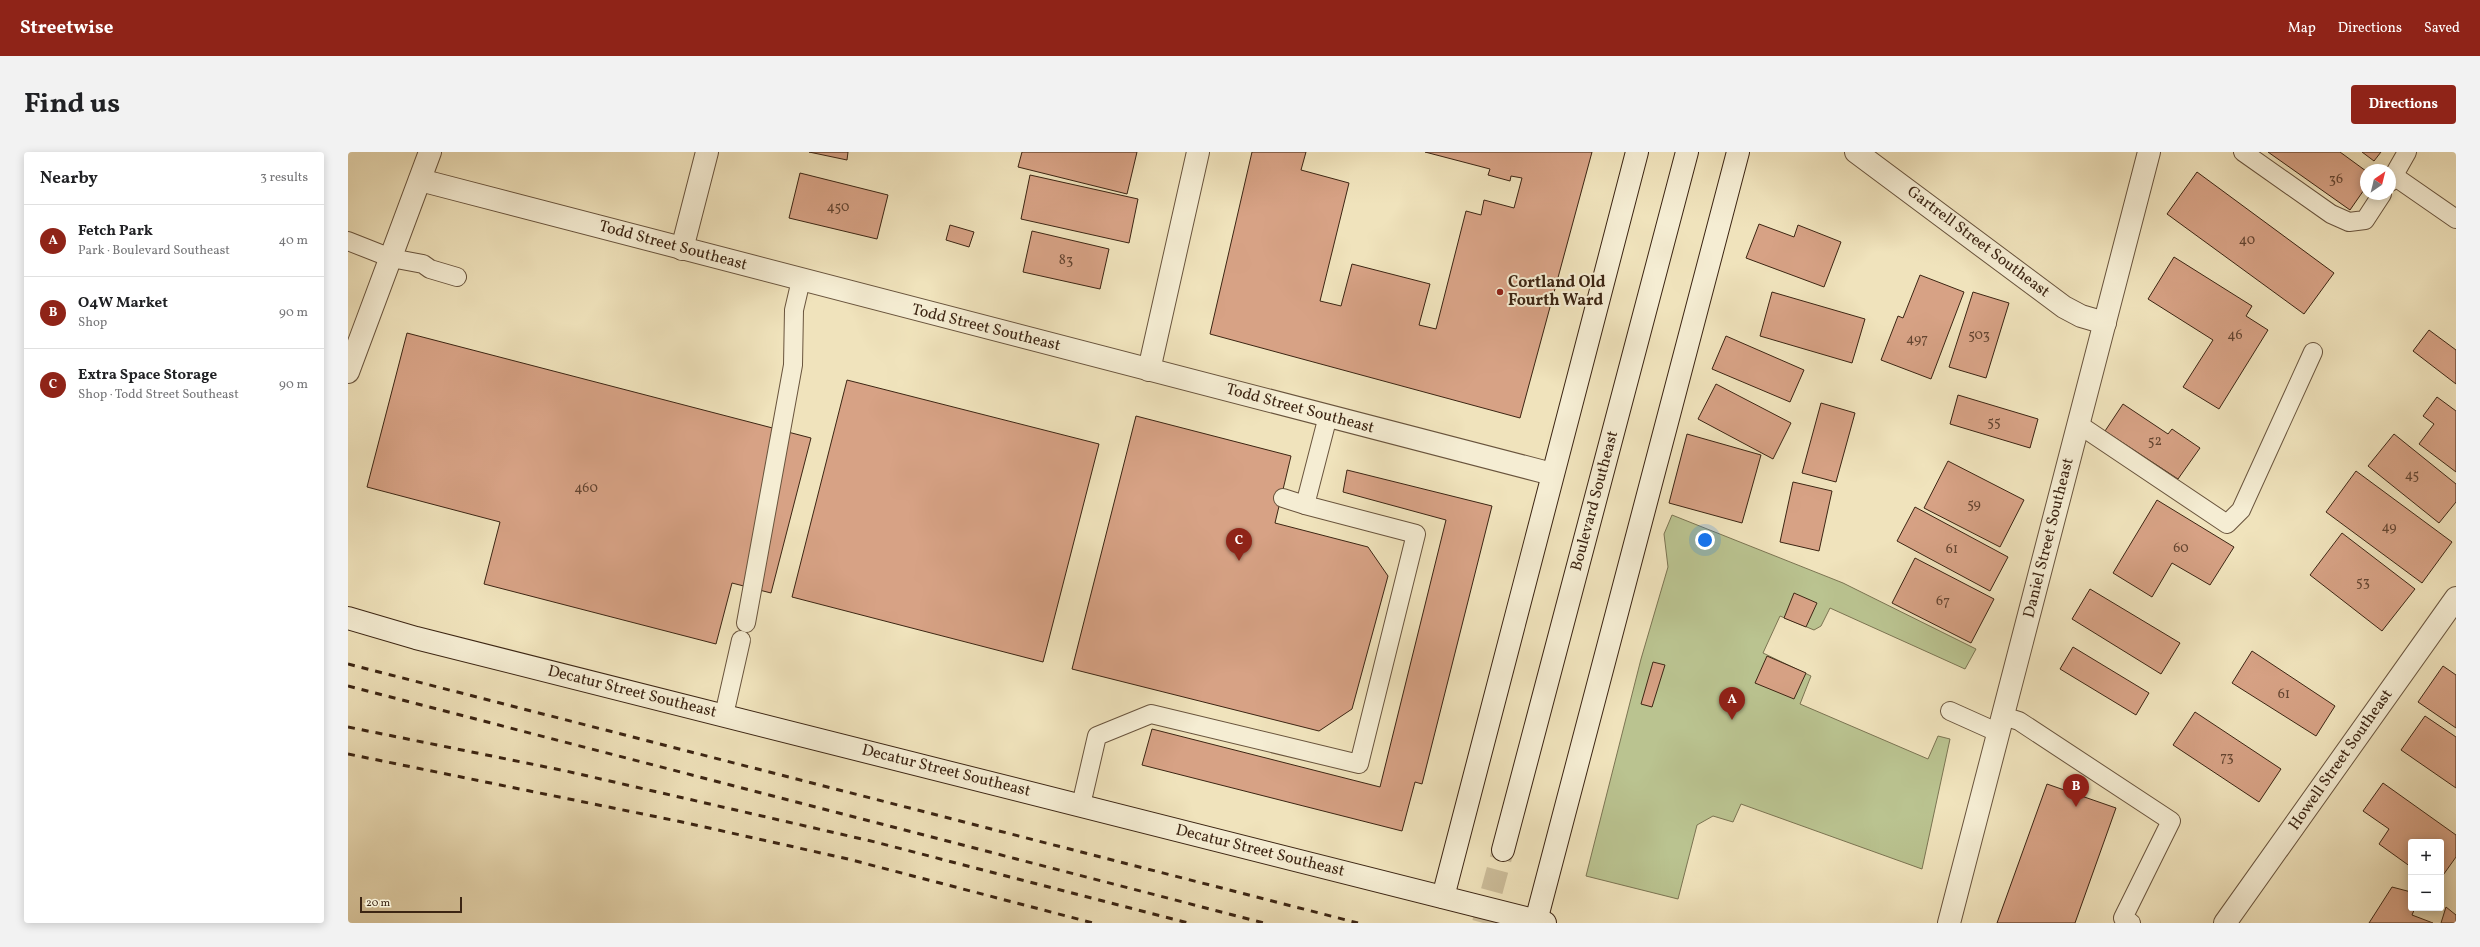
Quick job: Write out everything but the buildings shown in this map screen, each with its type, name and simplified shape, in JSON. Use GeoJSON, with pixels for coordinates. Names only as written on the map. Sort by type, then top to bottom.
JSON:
{"type":"FeatureCollection","features":[{"type":"Feature","properties":{"kind":"main road"},"geometry":{"type":"LineString","coordinates":[[350,361],[391,258],[430,152]]}},
{"type":"Feature","properties":{"kind":"main road"},"geometry":{"type":"LineString","coordinates":[[682,249],[707,152]]}},
{"type":"Feature","properties":{"kind":"main road"},"geometry":{"type":"LineString","coordinates":[[1149,370],[1198,152]]}},
{"type":"Feature","properties":{"kind":"main road"},"geometry":{"type":"LineString","coordinates":[[1443,897],[1552,474],[1638,152]]}},
{"type":"Feature","properties":{"kind":"main road","name":"Boulevard Southeast"},"geometry":{"type":"LineString","coordinates":[[1503,850],[1687,152]]}},
{"type":"Feature","properties":{"kind":"main road"},"geometry":{"type":"LineString","coordinates":[[1540,922],[1738,152]]}},
{"type":"Feature","properties":{"kind":"main road","name":"Gartrell Street Southeast"},"geometry":{"type":"LineString","coordinates":[[1856,152],[2064,307],[2081,316],[2104,323]]}},
{"type":"Feature","properties":{"kind":"main road","name":"Daniel Street Southeast"},"geometry":{"type":"LineString","coordinates":[[1949,923],[2149,152]]}},
{"type":"Feature","properties":{"kind":"main road","name":"Todd Street Southeast"},"geometry":{"type":"LineString","coordinates":[[420,180],[800,280],[1552,474]]}},
{"type":"Feature","properties":{"kind":"main road","name":"Howell Street Southeast"},"geometry":{"type":"LineString","coordinates":[[2225,923],[2456,598]]}},
{"type":"Feature","properties":{"kind":"main road","name":"Decatur Street Southeast"},"geometry":{"type":"LineString","coordinates":[[348,618],[416,638],[1540,922]]}},
{"type":"Feature","properties":{"kind":"lane"},"geometry":{"type":"LineString","coordinates":[[2244,152],[2331,214],[2349,222],[2365,220],[2378,200]]}},
{"type":"Feature","properties":{"kind":"lane"},"geometry":{"type":"LineString","coordinates":[[2396,172],[2407,152]]}},
{"type":"Feature","properties":{"kind":"lane"},"geometry":{"type":"LineString","coordinates":[[2396,182],[2456,220]]}},
{"type":"Feature","properties":{"kind":"lane"},"geometry":{"type":"LineString","coordinates":[[348,241],[391,258],[423,264],[430,269],[457,277]]}},
{"type":"Feature","properties":{"kind":"lane"},"geometry":{"type":"LineString","coordinates":[[746,623],[793,365],[794,310],[800,280]]}},
{"type":"Feature","properties":{"kind":"lane"},"geometry":{"type":"LineString","coordinates":[[2078,424],[2227,524],[2241,510],[2313,352]]}},
{"type":"Feature","properties":{"kind":"lane"},"geometry":{"type":"LineString","coordinates":[[1305,504],[1328,416]]}},
{"type":"Feature","properties":{"kind":"lane"},"geometry":{"type":"LineString","coordinates":[[1081,805],[1097,736],[1151,714],[1359,764],[1416,534],[1283,498]]}},
{"type":"Feature","properties":{"kind":"lane"},"geometry":{"type":"LineString","coordinates":[[724,715],[741,640]]}},
{"type":"Feature","properties":{"kind":"lane"},"geometry":{"type":"LineString","coordinates":[[1950,711],[2001,724],[2019,721],[2171,821],[2123,918],[2131,923]]}},
{"type":"Feature","properties":{"kind":"green space"},"geometry":{"type":"Polygon","coordinates":[[[1672,515],[1843,583],[1976,649],[1965,669],[1830,608],[1821,626],[1814,630],[1780,616],[1763,653],[1811,676],[1800,704],[1928,759],[1938,736],[1950,739],[1922,869],[1741,804],[1733,822],[1713,816],[1697,825],[1678,899],[1586,876],[1641,659],[1668,567],[1664,534],[1672,515]]]}},
{"type":"Feature","properties":{"kind":"tunnel"},"geometry":{"type":"LineString","coordinates":[[1483,923],[1503,850]]}},
{"type":"Feature","properties":{"kind":"railway"},"geometry":{"type":"LineString","coordinates":[[348,664],[1358,923]]}},
{"type":"Feature","properties":{"kind":"railway"},"geometry":{"type":"LineString","coordinates":[[348,686],[1264,923]]}},
{"type":"Feature","properties":{"kind":"railway"},"geometry":{"type":"LineString","coordinates":[[348,727],[566,771],[875,842],[1188,923]]}},
{"type":"Feature","properties":{"kind":"railway"},"geometry":{"type":"LineString","coordinates":[[348,754],[682,822],[848,859],[1093,923]]}},
{"type":"Feature","properties":{"kind":"place","name":"Cortland Old Fourth Ward"},"geometry":{"type":"Point","coordinates":[1500,292]}},
{"type":"Feature","properties":{"kind":"place","name":"Extra Space Storage"},"geometry":{"type":"Point","coordinates":[1239,561]}},
{"type":"Feature","properties":{"kind":"place","name":"Fetch Park"},"geometry":{"type":"Point","coordinates":[1732,720]}},
{"type":"Feature","properties":{"kind":"place","name":"O4W Market"},"geometry":{"type":"Point","coordinates":[2076,807]}}]}
